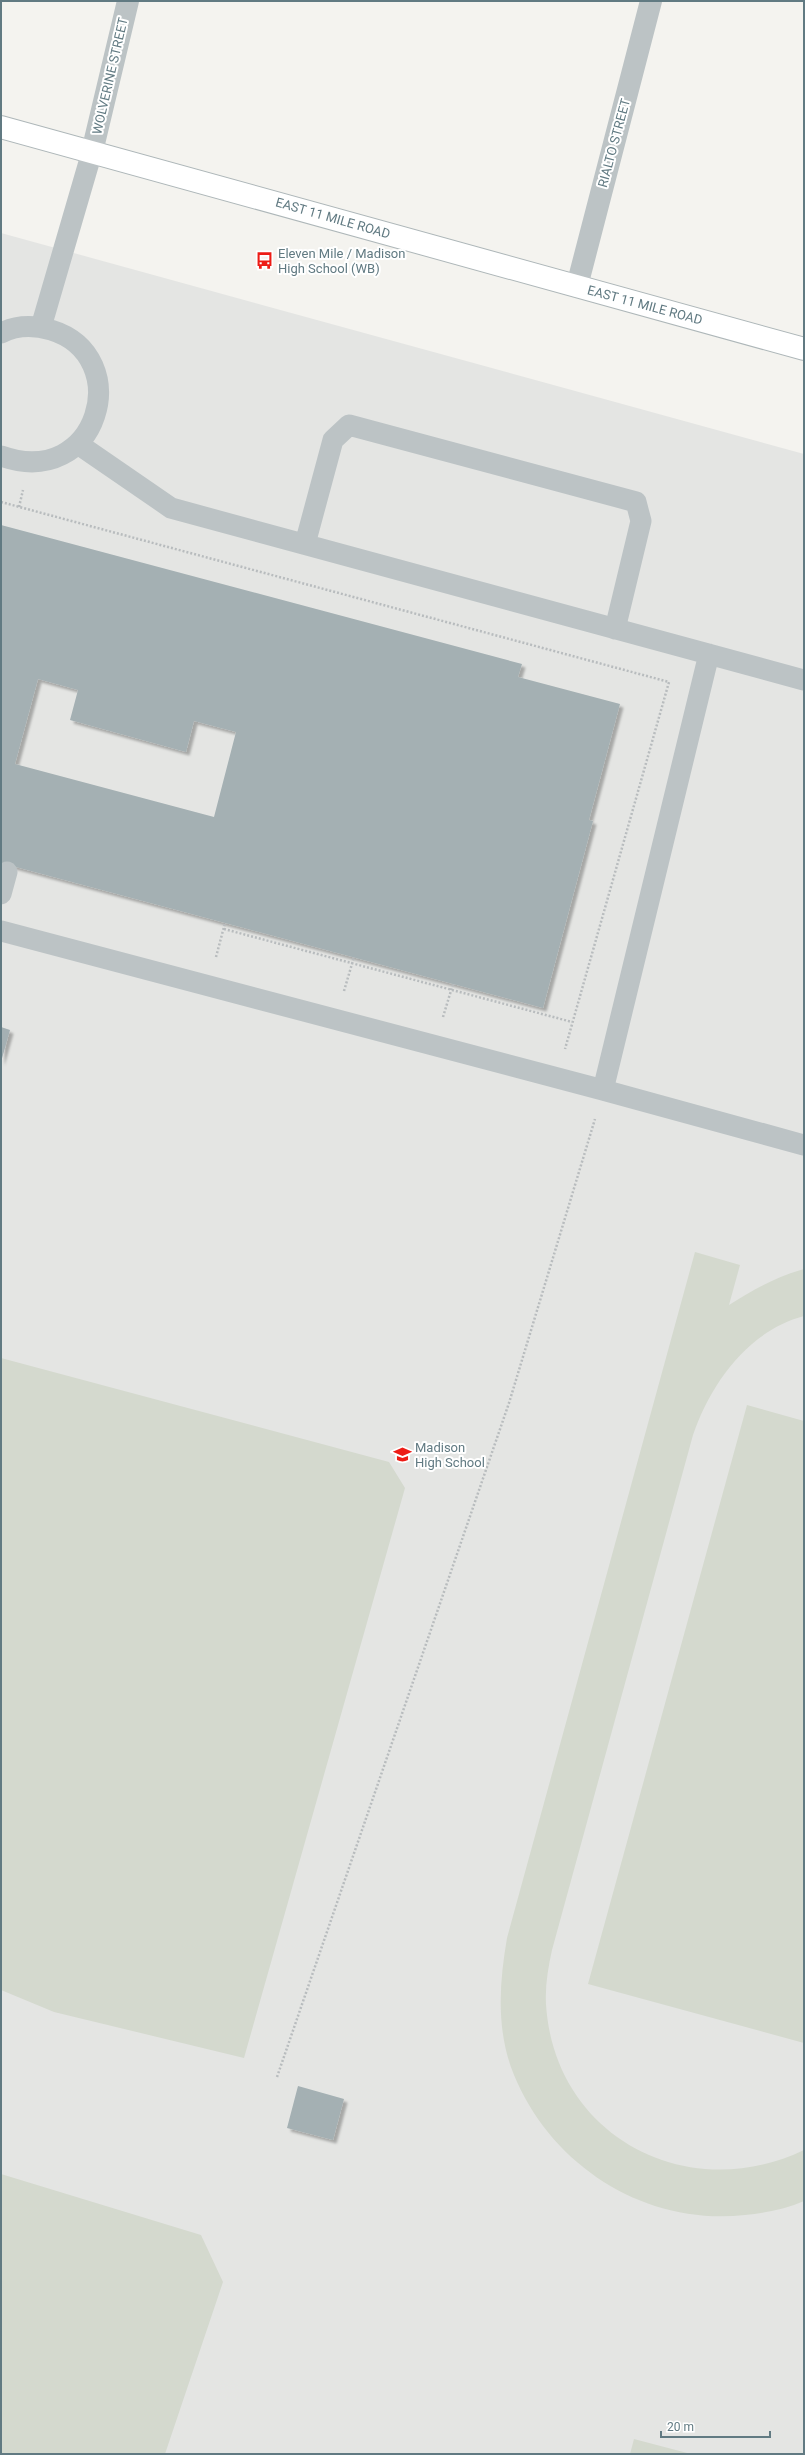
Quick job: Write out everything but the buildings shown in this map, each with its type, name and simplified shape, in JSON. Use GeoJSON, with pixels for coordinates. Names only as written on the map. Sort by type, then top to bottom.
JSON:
{"type":"FeatureCollection","features":[{"type":"Feature","properties":{"kind":"main road","name":"EAST 11 MILE ROAD"},"geometry":{"type":"LineString","coordinates":[[1,127],[804,349]]}},
{"type":"Feature","properties":{"kind":"street","name":"WOLVERINE STREET"},"geometry":{"type":"LineString","coordinates":[[92,152],[128,1]]}},
{"type":"Feature","properties":{"kind":"street","name":"RIALTO STREET"},"geometry":{"type":"LineString","coordinates":[[577,286],[651,1]]}},
{"type":"Feature","properties":{"kind":"lane"},"geometry":{"type":"LineString","coordinates":[[41,327],[92,152]]}},
{"type":"Feature","properties":{"kind":"lane"},"geometry":{"type":"LineString","coordinates":[[1,332],[24,326],[41,327],[59,332],[75,342],[88,356],[96,373],[99,392],[97,411],[90,428],[78,444],[61,456],[40,462],[18,462],[1,456]]}},
{"type":"Feature","properties":{"kind":"lane"},"geometry":{"type":"LineString","coordinates":[[305,544],[333,440],[349,425],[636,502],[641,521],[615,628]]}},
{"type":"Feature","properties":{"kind":"lane"},"geometry":{"type":"LineString","coordinates":[[78,444],[171,508],[804,680]]}},
{"type":"Feature","properties":{"kind":"lane"},"geometry":{"type":"LineString","coordinates":[[604,1090],[709,654]]}},
{"type":"Feature","properties":{"kind":"lane"},"geometry":{"type":"LineString","coordinates":[[1,894],[7,872]]}},
{"type":"Feature","properties":{"kind":"lane"},"geometry":{"type":"LineString","coordinates":[[1,931],[604,1090],[804,1145]]}},
{"type":"Feature","properties":{"kind":"path"},"geometry":{"type":"LineString","coordinates":[[1,502],[669,682],[563,1055]]}},
{"type":"Feature","properties":{"kind":"path"},"geometry":{"type":"LineString","coordinates":[[214,964],[225,923]]}},
{"type":"Feature","properties":{"kind":"path"},"geometry":{"type":"LineString","coordinates":[[224,928],[572,1022]]}},
{"type":"Feature","properties":{"kind":"path"},"geometry":{"type":"LineString","coordinates":[[344,992],[354,957]]}},
{"type":"Feature","properties":{"kind":"path"},"geometry":{"type":"LineString","coordinates":[[442,1020],[453,984]]}},
{"type":"Feature","properties":{"kind":"path"},"geometry":{"type":"LineString","coordinates":[[277,2077],[506,1411],[604,1090]]}},
{"type":"Feature","properties":{"kind":"shaded area","name":"Madison High School"},"geometry":{"type":"Polygon","coordinates":[[[1,233],[804,454],[804,2454],[1,2454],[1,233]]]}},
{"type":"Feature","properties":{"kind":"shaded area"},"geometry":{"type":"Polygon","coordinates":[[[695,1252],[740,1265],[729,1305],[765,1284],[804,1269],[804,1316],[784,1323],[766,1334],[749,1347],[734,1362],[721,1378],[710,1397],[693,1435],[552,1950],[547,1977],[546,2004],[555,2051],[573,2091],[601,2123],[634,2148],[674,2163],[716,2170],[760,2165],[804,2150],[804,2201],[775,2210],[745,2215],[708,2216],[672,2211],[638,2200],[607,2184],[578,2163],[552,2137],[531,2108],[514,2075],[504,2042],[501,2007],[502,1973],[507,1938],[695,1252]]]}},
{"type":"Feature","properties":{"kind":"shaded area"},"geometry":{"type":"Polygon","coordinates":[[[1,1358],[389,1462],[405,1488],[244,2058],[54,2012],[1,1990],[1,1358]]]}},
{"type":"Feature","properties":{"kind":"shaded area"},"geometry":{"type":"Polygon","coordinates":[[[747,1405],[804,1421],[804,2043],[588,1984],[747,1405]]]}},
{"type":"Feature","properties":{"kind":"shaded area"},"geometry":{"type":"Polygon","coordinates":[[[1,2174],[201,2235],[223,2282],[165,2454],[1,2454],[1,2174]]]}},
{"type":"Feature","properties":{"kind":"shaded area"},"geometry":{"type":"Polygon","coordinates":[[[634,2439],[691,2454],[630,2454],[634,2439]]]}},
{"type":"Feature","properties":{"kind":"place","name":"Eleven Mile / Madison High School (WB)"},"geometry":{"type":"Point","coordinates":[265,260]}},
{"type":"Feature","properties":{"kind":"place","name":"Madison High School"},"geometry":{"type":"Point","coordinates":[402,1454]}}]}
